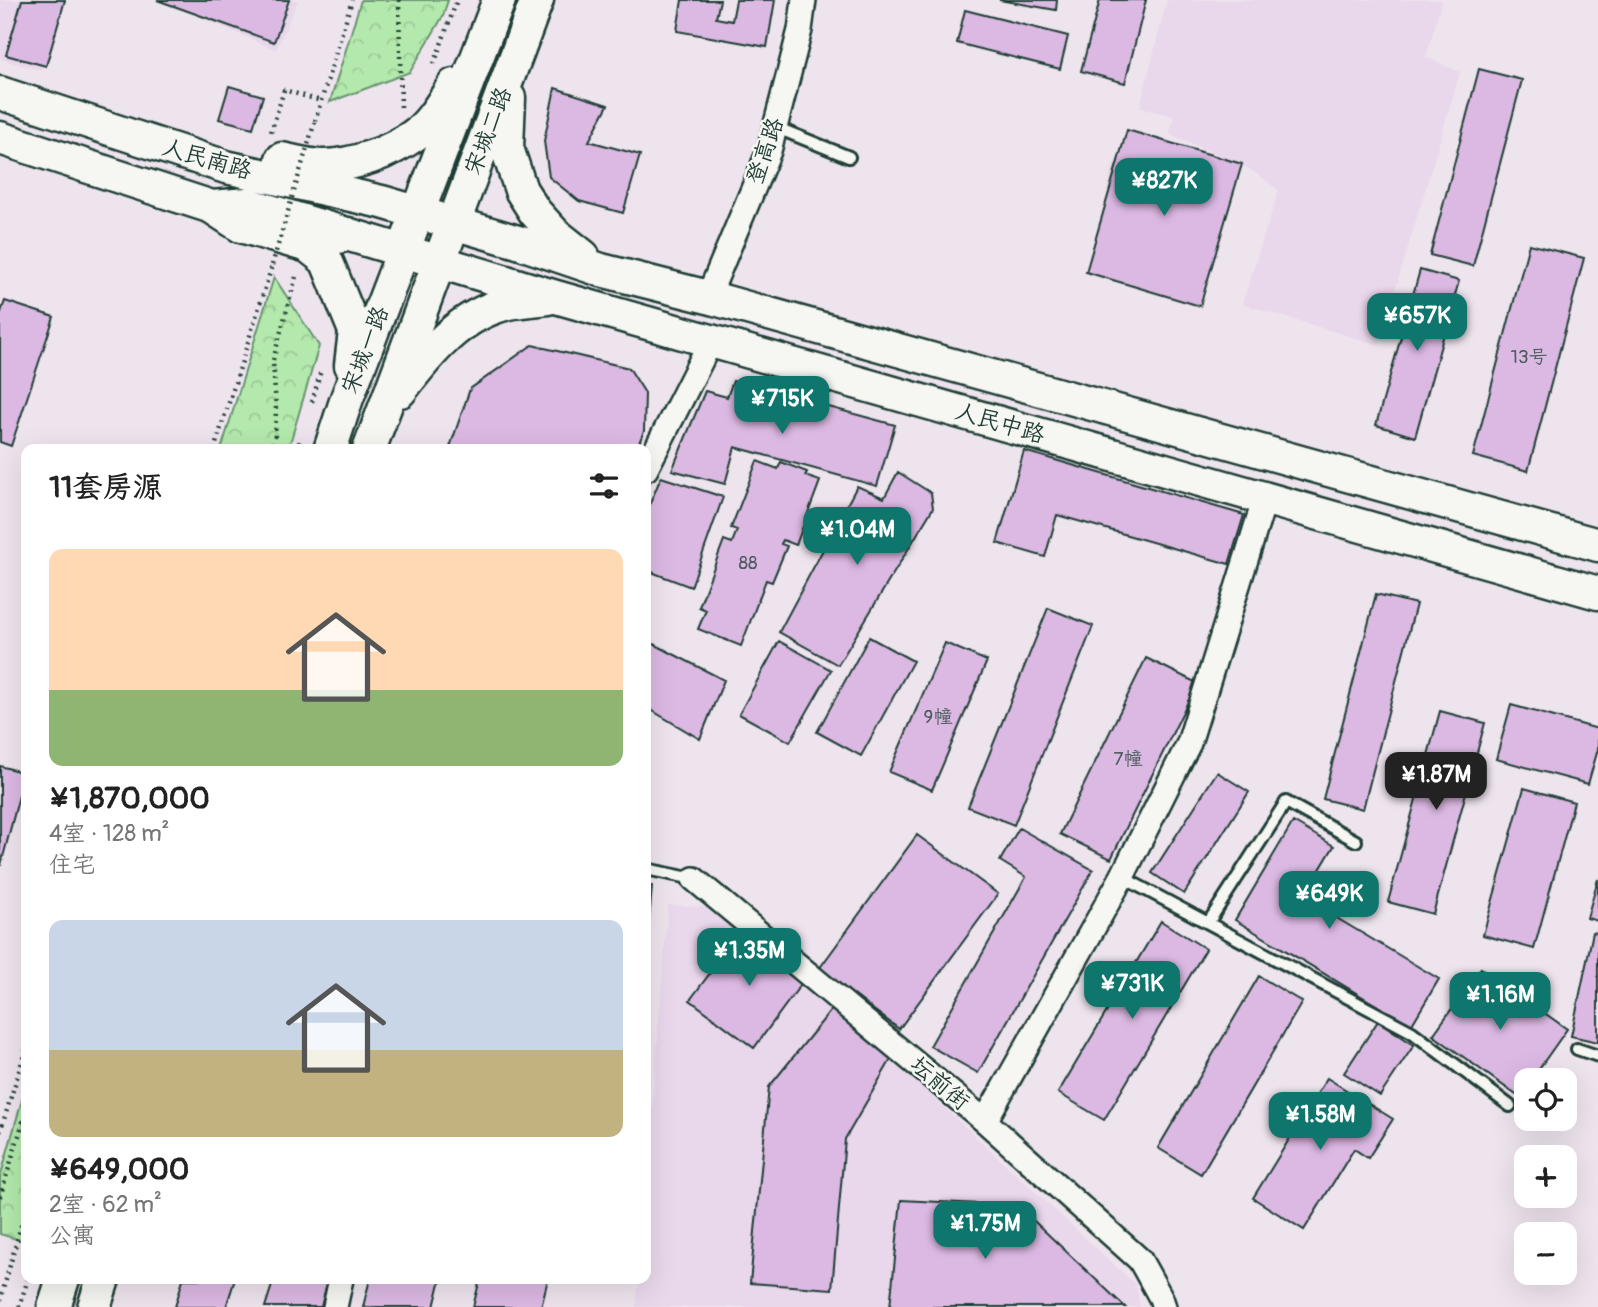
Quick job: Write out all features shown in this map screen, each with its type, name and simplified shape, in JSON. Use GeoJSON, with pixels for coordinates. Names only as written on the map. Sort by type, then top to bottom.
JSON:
{"type":"FeatureCollection","features":[{"type":"Feature","properties":{"kind":"main road","name":"宋城二路"},"geometry":{"type":"LineString","coordinates":[[403,251],[499,0]]}},
{"type":"Feature","properties":{"kind":"main road","name":"宋城二路"},"geometry":{"type":"LineString","coordinates":[[438,262],[537,0]]}},
{"type":"Feature","properties":{"kind":"main road"},"geometry":{"type":"LineString","coordinates":[[226,167],[263,156],[323,166],[350,163],[390,149],[414,136],[435,114],[487,33]]}},
{"type":"Feature","properties":{"kind":"main road"},"geometry":{"type":"LineString","coordinates":[[510,72],[507,148],[521,190],[535,212],[554,233],[601,270]]}},
{"type":"Feature","properties":{"kind":"main road","name":"人民南路"},"geometry":{"type":"LineString","coordinates":[[0,93],[226,167],[383,202],[418,213]]}},
{"type":"Feature","properties":{"kind":"main road","name":"人民南路"},"geometry":{"type":"LineString","coordinates":[[0,138],[212,207],[241,226],[303,257]]}},
{"type":"Feature","properties":{"kind":"main road"},"geometry":{"type":"LineString","coordinates":[[212,207],[247,204],[403,251]]}},
{"type":"Feature","properties":{"kind":"main road","name":"人民中路"},"geometry":{"type":"LineString","coordinates":[[418,213],[601,270],[708,297],[1598,545]]}},
{"type":"Feature","properties":{"kind":"main road"},"geometry":{"type":"LineString","coordinates":[[303,257],[348,234]]}},
{"type":"Feature","properties":{"kind":"main road","name":"人民中路"},"geometry":{"type":"LineString","coordinates":[[403,251],[556,297],[1598,593]]}},
{"type":"Feature","properties":{"kind":"main road","name":"宋城一路"},"geometry":{"type":"LineString","coordinates":[[332,444],[403,251]]}},
{"type":"Feature","properties":{"kind":"main road"},"geometry":{"type":"LineString","coordinates":[[303,257],[326,260],[355,331],[347,398]]}},
{"type":"Feature","properties":{"kind":"main road","name":"宋城一路"},"geometry":{"type":"LineString","coordinates":[[373,435],[438,262]]}},
{"type":"Feature","properties":{"kind":"main road"},"geometry":{"type":"LineString","coordinates":[[373,435],[431,351],[472,317],[508,303],[556,297]]}},
{"type":"Feature","properties":{"kind":"main road"},"geometry":{"type":"LineString","coordinates":[[54,1307],[61,1284]]}},
{"type":"Feature","properties":{"kind":"main road"},"geometry":{"type":"LineString","coordinates":[[94,1307],[101,1284]]}},
{"type":"Feature","properties":{"kind":"street","name":"登高路"},"geometry":{"type":"LineString","coordinates":[[708,297],[769,151],[800,30],[804,0]]}},
{"type":"Feature","properties":{"kind":"street"},"geometry":{"type":"LineString","coordinates":[[651,459],[711,341]]}},
{"type":"Feature","properties":{"kind":"street"},"geometry":{"type":"LineString","coordinates":[[985,1121],[1122,877],[1189,743],[1265,498]]}},
{"type":"Feature","properties":{"kind":"street","name":"坛前街"},"geometry":{"type":"LineString","coordinates":[[694,879],[985,1121],[1140,1261],[1164,1307]]}},
{"type":"Feature","properties":{"kind":"street"},"geometry":{"type":"LineString","coordinates":[[335,1307],[340,1284]]}},
{"type":"Feature","properties":{"kind":"lane"},"geometry":{"type":"LineString","coordinates":[[775,127],[849,157]]}},
{"type":"Feature","properties":{"kind":"lane"},"geometry":{"type":"LineString","coordinates":[[1208,923],[1286,802],[1356,841]]}},
{"type":"Feature","properties":{"kind":"lane"},"geometry":{"type":"LineString","coordinates":[[651,870],[694,879]]}},
{"type":"Feature","properties":{"kind":"lane"},"geometry":{"type":"LineString","coordinates":[[1122,877],[1412,1032],[1510,1106]]}},
{"type":"Feature","properties":{"kind":"lane"},"geometry":{"type":"LineString","coordinates":[[1577,1049],[1598,1056]]}},
{"type":"Feature","properties":{"kind":"path"},"geometry":{"type":"LineString","coordinates":[[216,444],[352,0]]}},
{"type":"Feature","properties":{"kind":"path"},"geometry":{"type":"LineString","coordinates":[[399,0],[401,112]]}},
{"type":"Feature","properties":{"kind":"path"},"geometry":{"type":"LineString","coordinates":[[263,156],[284,90],[321,101]]}},
{"type":"Feature","properties":{"kind":"path"},"geometry":{"type":"LineString","coordinates":[[272,444],[276,409],[273,360],[303,257]]}},
{"type":"Feature","properties":{"kind":"path"},"geometry":{"type":"LineString","coordinates":[[309,411],[324,360]]}},
{"type":"Feature","properties":{"kind":"path"},"geometry":{"type":"LineString","coordinates":[[299,444],[301,437]]}},
{"type":"Feature","properties":{"kind":"path"},"geometry":{"type":"LineString","coordinates":[[0,1132],[21,1065]]}},
{"type":"Feature","properties":{"kind":"path"},"geometry":{"type":"LineString","coordinates":[[0,1197],[21,1129]]}},
{"type":"Feature","properties":{"kind":"path"},"geometry":{"type":"LineString","coordinates":[[0,1301],[21,1226]]}},
{"type":"Feature","properties":{"kind":"path"},"geometry":{"type":"LineString","coordinates":[[19,1307],[26,1284]]}},
{"type":"Feature","properties":{"kind":"shaded area"},"geometry":{"type":"Polygon","coordinates":[[[0,0],[65,0],[42,71],[0,59],[0,0]]]}},
{"type":"Feature","properties":{"kind":"shaded area"},"geometry":{"type":"Polygon","coordinates":[[[162,0],[298,0],[276,50],[162,0]]]}},
{"type":"Feature","properties":{"kind":"shaded area"},"geometry":{"type":"Polygon","coordinates":[[[1167,0],[1442,0],[1426,57],[1460,72],[1379,345],[1242,304],[1279,190],[1250,169],[1170,134],[1174,116],[1140,107],[1167,0]]]}},
{"type":"Feature","properties":{"kind":"shaded area"},"geometry":{"type":"Polygon","coordinates":[[[668,905],[728,908],[1136,1285],[1140,1307],[636,1307],[638,1284],[651,1284],[651,1124],[668,905]]]}},
{"type":"Feature","properties":{"kind":"green space"},"geometry":{"type":"Polygon","coordinates":[[[361,0],[448,0],[443,16],[410,72],[330,102],[361,0]]]}},
{"type":"Feature","properties":{"kind":"green space"},"geometry":{"type":"Polygon","coordinates":[[[274,277],[319,346],[290,444],[223,444],[274,277]]]}},
{"type":"Feature","properties":{"kind":"green space"},"geometry":{"type":"Polygon","coordinates":[[[21,1104],[21,1240],[0,1234],[0,1178],[21,1104]]]}},
{"type":"Feature","properties":{"kind":"building"},"geometry":{"type":"Polygon","coordinates":[[[22,0],[65,0],[46,66],[6,55],[22,0]]]}},
{"type":"Feature","properties":{"kind":"building"},"geometry":{"type":"Polygon","coordinates":[[[157,0],[289,0],[274,42],[157,0]]]}},
{"type":"Feature","properties":{"kind":"building"},"geometry":{"type":"Polygon","coordinates":[[[682,0],[720,0],[716,18],[732,21],[736,0],[775,0],[767,47],[677,31],[682,0]]]}},
{"type":"Feature","properties":{"kind":"building"},"geometry":{"type":"Polygon","coordinates":[[[999,0],[1057,0],[1056,10],[999,0]]]}},
{"type":"Feature","properties":{"kind":"building"},"geometry":{"type":"Polygon","coordinates":[[[1100,0],[1146,0],[1125,83],[1081,71],[1100,0]]]}},
{"type":"Feature","properties":{"kind":"building"},"geometry":{"type":"Polygon","coordinates":[[[965,10],[1068,36],[1060,69],[957,43],[965,10]]]}},
{"type":"Feature","properties":{"kind":"building"},"geometry":{"type":"Polygon","coordinates":[[[1479,69],[1522,80],[1473,266],[1430,255],[1479,69]]]}},
{"type":"Feature","properties":{"kind":"building"},"geometry":{"type":"Polygon","coordinates":[[[229,86],[263,96],[253,128],[219,119],[229,86]]]}},
{"type":"Feature","properties":{"kind":"building"},"geometry":{"type":"Polygon","coordinates":[[[555,88],[608,105],[589,141],[640,155],[623,213],[579,201],[549,177],[544,141],[555,88]]]}},
{"type":"Feature","properties":{"kind":"building"},"geometry":{"type":"Polygon","coordinates":[[[1127,130],[1242,164],[1200,306],[1086,272],[1127,130]]]}},
{"type":"Feature","properties":{"kind":"building"},"geometry":{"type":"Polygon","coordinates":[[[1529,244],[1584,258],[1528,471],[1473,456],[1529,244]]]}},
{"type":"Feature","properties":{"kind":"building"},"geometry":{"type":"Polygon","coordinates":[[[1420,270],[1459,281],[1415,437],[1376,425],[1420,270]]]}},
{"type":"Feature","properties":{"kind":"building"},"geometry":{"type":"Polygon","coordinates":[[[5,301],[54,317],[11,446],[0,442],[0,315],[5,301]]]}},
{"type":"Feature","properties":{"kind":"building"},"geometry":{"type":"Polygon","coordinates":[[[532,345],[629,368],[645,393],[644,431],[639,444],[451,444],[470,389],[532,345]]]}},
{"type":"Feature","properties":{"kind":"building"},"geometry":{"type":"Polygon","coordinates":[[[733,381],[895,425],[877,486],[735,447],[725,484],[672,470],[705,391],[727,397],[733,381]]]}},
{"type":"Feature","properties":{"kind":"building"},"geometry":{"type":"Polygon","coordinates":[[[1024,451],[1244,515],[1229,564],[1057,515],[1045,557],[997,543],[1024,451]]]}},
{"type":"Feature","properties":{"kind":"building"},"geometry":{"type":"Polygon","coordinates":[[[757,461],[778,469],[781,462],[807,472],[805,476],[820,481],[796,545],[783,540],[781,544],[787,546],[772,582],[766,580],[741,646],[698,629],[706,610],[699,607],[724,540],[732,543],[737,530],[731,528],[757,461]]]}},
{"type":"Feature","properties":{"kind":"building"},"geometry":{"type":"Polygon","coordinates":[[[898,472],[931,493],[933,508],[838,665],[779,632],[857,486],[884,498],[898,472]]]}},
{"type":"Feature","properties":{"kind":"building"},"geometry":{"type":"Polygon","coordinates":[[[661,477],[723,497],[691,587],[651,572],[651,501],[661,477]]]}},
{"type":"Feature","properties":{"kind":"building"},"geometry":{"type":"Polygon","coordinates":[[[1376,594],[1416,604],[1363,809],[1323,799],[1376,594]]]}},
{"type":"Feature","properties":{"kind":"building"},"geometry":{"type":"Polygon","coordinates":[[[1048,608],[1093,626],[1014,825],[968,807],[1048,608]]]}},
{"type":"Feature","properties":{"kind":"building"},"geometry":{"type":"Polygon","coordinates":[[[869,637],[913,661],[861,756],[817,732],[869,637]]]}},
{"type":"Feature","properties":{"kind":"building"},"geometry":{"type":"Polygon","coordinates":[[[779,641],[831,670],[790,742],[739,714],[779,641]]]}},
{"type":"Feature","properties":{"kind":"building"},"geometry":{"type":"Polygon","coordinates":[[[651,643],[724,680],[700,739],[651,710],[651,643]]]}},
{"type":"Feature","properties":{"kind":"building"},"geometry":{"type":"Polygon","coordinates":[[[945,643],[987,661],[932,790],[889,772],[945,643]]]}},
{"type":"Feature","properties":{"kind":"building"},"geometry":{"type":"Polygon","coordinates":[[[1146,658],[1197,683],[1111,859],[1060,834],[1146,658]]]}},
{"type":"Feature","properties":{"kind":"building"},"geometry":{"type":"Polygon","coordinates":[[[1511,705],[1598,729],[1598,749],[1588,784],[1496,759],[1511,705]]]}},
{"type":"Feature","properties":{"kind":"building"},"geometry":{"type":"Polygon","coordinates":[[[1440,711],[1485,723],[1433,914],[1388,902],[1440,711]]]}},
{"type":"Feature","properties":{"kind":"building"},"geometry":{"type":"Polygon","coordinates":[[[0,766],[21,772],[21,788],[0,865],[0,766]]]}},
{"type":"Feature","properties":{"kind":"building"},"geometry":{"type":"Polygon","coordinates":[[[1217,772],[1249,792],[1184,894],[1152,873],[1217,772]]]}},
{"type":"Feature","properties":{"kind":"building"},"geometry":{"type":"Polygon","coordinates":[[[1524,788],[1574,802],[1534,949],[1483,935],[1524,788]]]}},
{"type":"Feature","properties":{"kind":"building"},"geometry":{"type":"Polygon","coordinates":[[[1293,822],[1334,846],[1303,898],[1439,979],[1411,1026],[1235,920],[1293,822]]]}},
{"type":"Feature","properties":{"kind":"building"},"geometry":{"type":"Polygon","coordinates":[[[1019,828],[1093,870],[978,1073],[930,1046],[1026,877],[1000,861],[1019,828]]]}},
{"type":"Feature","properties":{"kind":"building"},"geometry":{"type":"Polygon","coordinates":[[[917,835],[998,894],[899,1029],[819,969],[917,835]]]}},
{"type":"Feature","properties":{"kind":"building"},"geometry":{"type":"Polygon","coordinates":[[[1598,879],[1598,921],[1587,918],[1598,879]]]}},
{"type":"Feature","properties":{"kind":"building"},"geometry":{"type":"Polygon","coordinates":[[[1161,921],[1206,949],[1104,1120],[1058,1093],[1161,921]]]}},
{"type":"Feature","properties":{"kind":"building"},"geometry":{"type":"Polygon","coordinates":[[[743,929],[807,976],[754,1048],[690,1000],[743,929]]]}},
{"type":"Feature","properties":{"kind":"building"},"geometry":{"type":"Polygon","coordinates":[[[1593,932],[1598,933],[1598,1042],[1571,1036],[1593,932]]]}},
{"type":"Feature","properties":{"kind":"building"},"geometry":{"type":"Polygon","coordinates":[[[1481,968],[1567,1029],[1539,1068],[1514,1068],[1514,1093],[1433,1035],[1481,968]]]}},
{"type":"Feature","properties":{"kind":"building"},"geometry":{"type":"Polygon","coordinates":[[[1259,976],[1302,1002],[1201,1174],[1158,1148],[1259,976]]]}},
{"type":"Feature","properties":{"kind":"building"},"geometry":{"type":"Polygon","coordinates":[[[832,1009],[893,1056],[845,1139],[832,1289],[750,1283],[769,1087],[832,1009]]]}},
{"type":"Feature","properties":{"kind":"building"},"geometry":{"type":"Polygon","coordinates":[[[1378,1021],[1414,1045],[1380,1096],[1344,1073],[1378,1021]]]}},
{"type":"Feature","properties":{"kind":"building"},"geometry":{"type":"Polygon","coordinates":[[[1327,1078],[1393,1119],[1368,1158],[1354,1149],[1304,1230],[1253,1198],[1327,1078]]]}},
{"type":"Feature","properties":{"kind":"building"},"geometry":{"type":"Polygon","coordinates":[[[901,1200],[1018,1206],[1125,1307],[890,1307],[901,1200]]]}},
{"type":"Feature","properties":{"kind":"building"},"geometry":{"type":"Polygon","coordinates":[[[182,1284],[233,1284],[226,1307],[175,1307],[182,1284]]]}},
{"type":"Feature","properties":{"kind":"building"},"geometry":{"type":"Polygon","coordinates":[[[272,1284],[327,1284],[321,1307],[265,1307],[272,1284]]]}},
{"type":"Feature","properties":{"kind":"building"},"geometry":{"type":"Polygon","coordinates":[[[369,1284],[440,1284],[434,1307],[363,1307],[369,1284]]]}},
{"type":"Feature","properties":{"kind":"building"},"geometry":{"type":"Polygon","coordinates":[[[479,1284],[547,1284],[541,1307],[473,1307],[479,1284]]]}}]}
